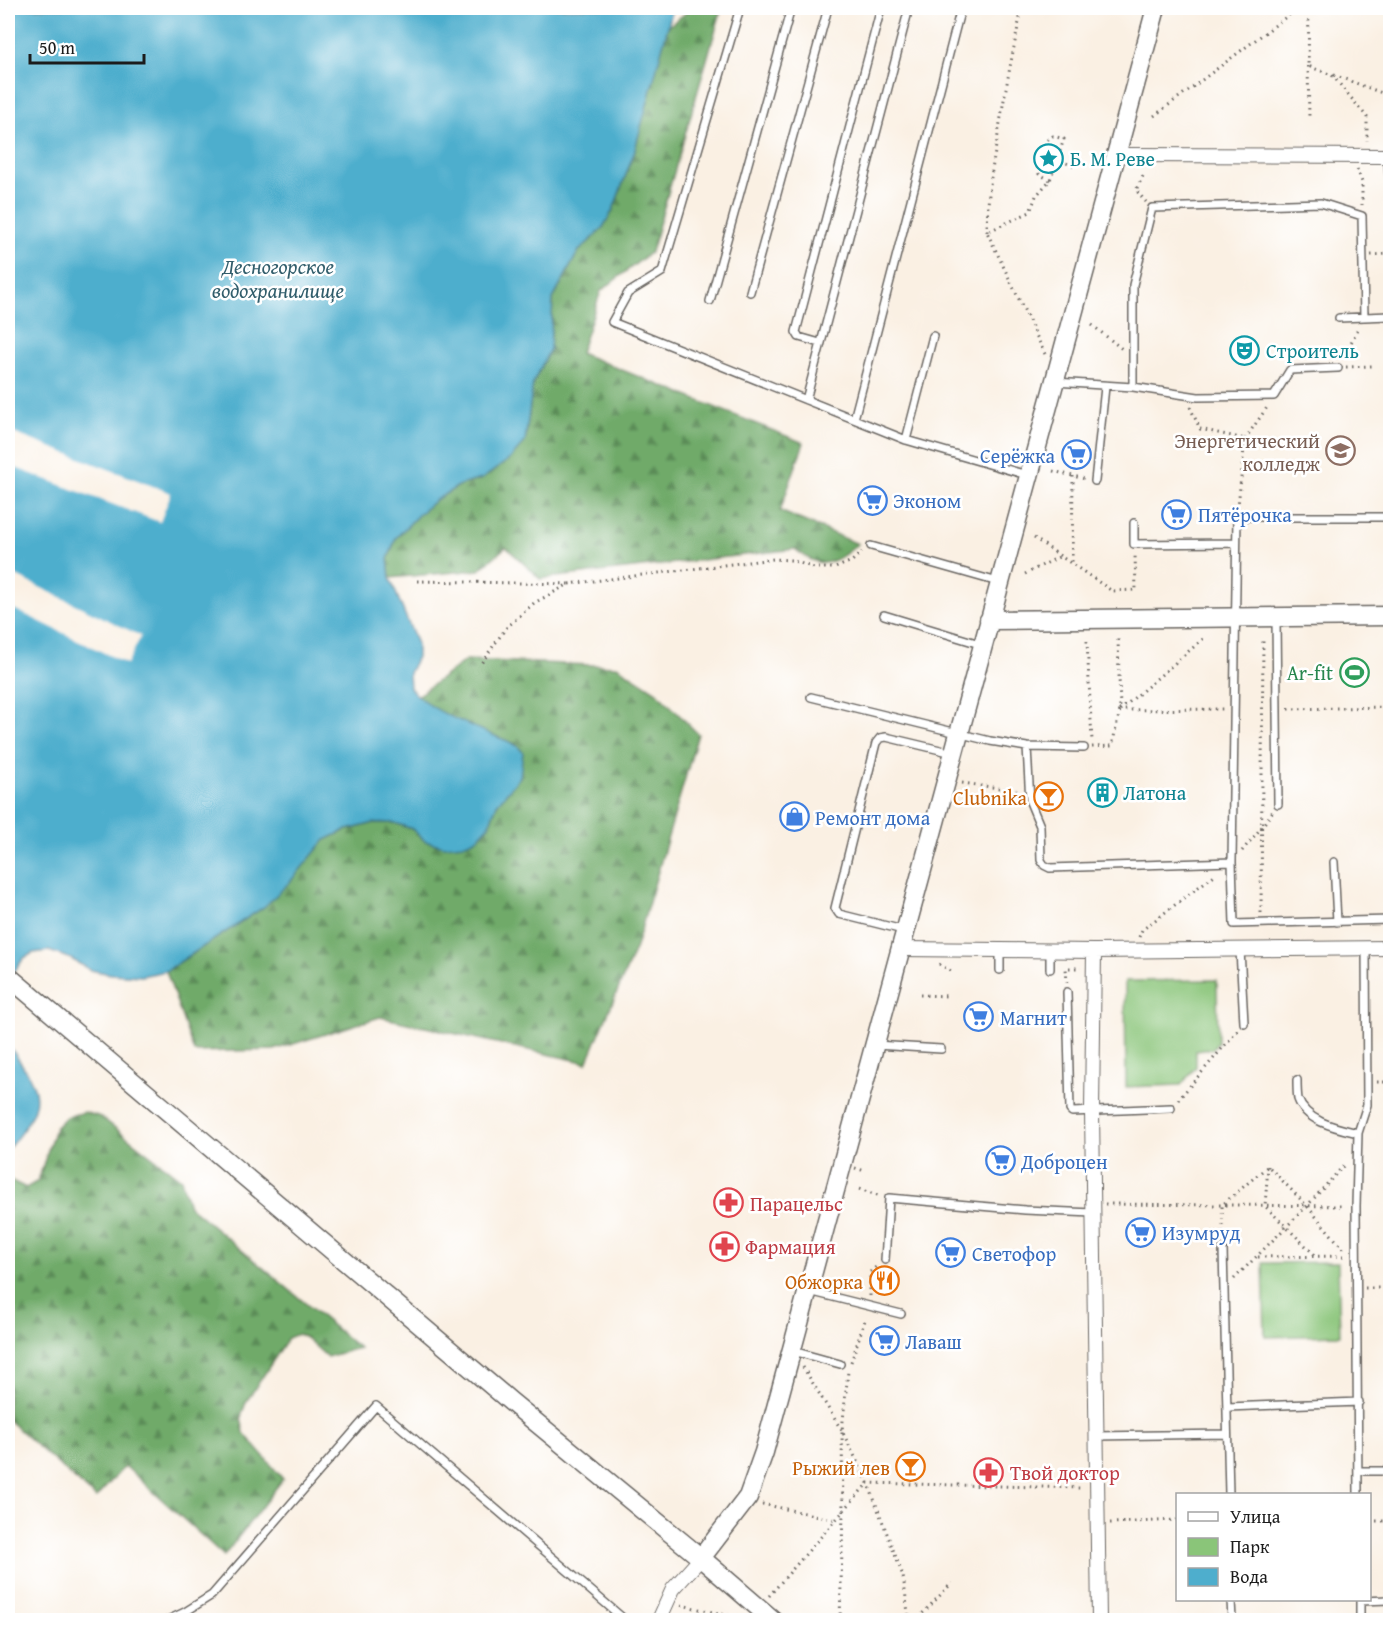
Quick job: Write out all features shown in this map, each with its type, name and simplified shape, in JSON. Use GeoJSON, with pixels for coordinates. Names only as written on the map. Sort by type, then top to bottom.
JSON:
{"type":"FeatureCollection","features":[{"type":"Feature","properties":{"kind":"street"},"geometry":{"type":"LineString","coordinates":[[659,1620],[673,1589],[701,1558],[748,1497],[796,1358],[809,1291],[958,733],[1156,8]]}},
{"type":"Feature","properties":{"kind":"street"},"geometry":{"type":"LineString","coordinates":[[1117,154],[1389,156]]}},
{"type":"Feature","properties":{"kind":"street"},"geometry":{"type":"LineString","coordinates":[[990,620],[1390,615]]}},
{"type":"Feature","properties":{"kind":"street"},"geometry":{"type":"LineString","coordinates":[[901,949],[1094,951],[1390,948]]}},
{"type":"Feature","properties":{"kind":"street"},"geometry":{"type":"LineString","coordinates":[[1094,951],[1092,1111],[1099,1620]]}},
{"type":"Feature","properties":{"kind":"street"},"geometry":{"type":"LineString","coordinates":[[14,982],[773,1620]]}},
{"type":"Feature","properties":{"kind":"lane"},"geometry":{"type":"LineString","coordinates":[[740,8],[662,272],[628,293],[612,321],[906,440],[1030,476]]}},
{"type":"Feature","properties":{"kind":"lane"},"geometry":{"type":"LineString","coordinates":[[710,301],[791,8]]}},
{"type":"Feature","properties":{"kind":"lane"},"geometry":{"type":"LineString","coordinates":[[750,292],[828,8]]}},
{"type":"Feature","properties":{"kind":"lane"},"geometry":{"type":"LineString","coordinates":[[820,343],[799,337],[796,332],[881,8]]}},
{"type":"Feature","properties":{"kind":"lane"},"geometry":{"type":"LineString","coordinates":[[806,400],[909,8]]}},
{"type":"Feature","properties":{"kind":"lane"},"geometry":{"type":"LineString","coordinates":[[854,419],[961,8]]}},
{"type":"Feature","properties":{"kind":"lane"},"geometry":{"type":"LineString","coordinates":[[1389,156],[1390,197]]}},
{"type":"Feature","properties":{"kind":"lane"},"geometry":{"type":"LineString","coordinates":[[1133,387],[1133,285],[1152,208],[1321,203],[1362,216],[1364,317]]}},
{"type":"Feature","properties":{"kind":"lane"},"geometry":{"type":"LineString","coordinates":[[1339,318],[1390,316]]}},
{"type":"Feature","properties":{"kind":"lane"},"geometry":{"type":"LineString","coordinates":[[906,440],[933,336]]}},
{"type":"Feature","properties":{"kind":"lane"},"geometry":{"type":"LineString","coordinates":[[1055,382],[1133,387],[1198,397],[1274,396],[1290,370],[1338,368]]}},
{"type":"Feature","properties":{"kind":"lane"},"geometry":{"type":"LineString","coordinates":[[1095,481],[1105,387]]}},
{"type":"Feature","properties":{"kind":"lane"},"geometry":{"type":"LineString","coordinates":[[1390,517],[1237,517],[1232,862],[1234,924],[1390,920]]}},
{"type":"Feature","properties":{"kind":"lane"},"geometry":{"type":"LineString","coordinates":[[1134,523],[1134,544],[1236,543]]}},
{"type":"Feature","properties":{"kind":"lane"},"geometry":{"type":"LineString","coordinates":[[871,546],[1000,582]]}},
{"type":"Feature","properties":{"kind":"lane"},"geometry":{"type":"LineString","coordinates":[[884,615],[983,645]]}},
{"type":"Feature","properties":{"kind":"lane"},"geometry":{"type":"LineString","coordinates":[[1276,616],[1278,804]]}},
{"type":"Feature","properties":{"kind":"lane"},"geometry":{"type":"LineString","coordinates":[[811,697],[958,733],[1027,747],[1084,748]]}},
{"type":"Feature","properties":{"kind":"lane"},"geometry":{"type":"LineString","coordinates":[[906,930],[839,914],[835,908],[876,743],[880,738],[886,737],[953,753]]}},
{"type":"Feature","properties":{"kind":"lane"},"geometry":{"type":"LineString","coordinates":[[1027,747],[1030,802],[1040,826],[1041,860],[1044,865],[1050,868],[1232,862]]}},
{"type":"Feature","properties":{"kind":"lane"},"geometry":{"type":"LineString","coordinates":[[1334,862],[1336,922]]}},
{"type":"Feature","properties":{"kind":"lane"},"geometry":{"type":"LineString","coordinates":[[1358,1493],[1356,1206],[1358,1133],[1367,1105],[1366,949]]}},
{"type":"Feature","properties":{"kind":"lane"},"geometry":{"type":"LineString","coordinates":[[1000,950],[1000,970]]}},
{"type":"Feature","properties":{"kind":"lane"},"geometry":{"type":"LineString","coordinates":[[1240,950],[1244,1023]]}},
{"type":"Feature","properties":{"kind":"lane"},"geometry":{"type":"LineString","coordinates":[[1050,951],[1050,969]]}},
{"type":"Feature","properties":{"kind":"lane"},"geometry":{"type":"LineString","coordinates":[[1067,992],[1068,1107],[1072,1112],[1171,1108]]}},
{"type":"Feature","properties":{"kind":"lane"},"geometry":{"type":"LineString","coordinates":[[875,1045],[941,1049]]}},
{"type":"Feature","properties":{"kind":"lane"},"geometry":{"type":"LineString","coordinates":[[1297,1080],[1298,1099],[1305,1111],[1326,1125],[1358,1133]]}},
{"type":"Feature","properties":{"kind":"lane"},"geometry":{"type":"LineString","coordinates":[[885,1260],[889,1198],[1025,1210],[1094,1213]]}},
{"type":"Feature","properties":{"kind":"lane"},"geometry":{"type":"LineString","coordinates":[[1223,1249],[1229,1493]]}},
{"type":"Feature","properties":{"kind":"lane"},"geometry":{"type":"LineString","coordinates":[[809,1291],[901,1314]]}},
{"type":"Feature","properties":{"kind":"lane"},"geometry":{"type":"LineString","coordinates":[[796,1358],[840,1364]]}},
{"type":"Feature","properties":{"kind":"lane"},"geometry":{"type":"LineString","coordinates":[[1227,1407],[1359,1402]]}},
{"type":"Feature","properties":{"kind":"lane"},"geometry":{"type":"LineString","coordinates":[[168,1620],[212,1595],[376,1406],[625,1620]]}},
{"type":"Feature","properties":{"kind":"lane"},"geometry":{"type":"LineString","coordinates":[[1096,1436],[1227,1434]]}},
{"type":"Feature","properties":{"kind":"lane"},"geometry":{"type":"LineString","coordinates":[[1359,1471],[1390,1471]]}},
{"type":"Feature","properties":{"kind":"lane"},"geometry":{"type":"LineString","coordinates":[[1371,1600],[1390,1600]]}},
{"type":"Feature","properties":{"kind":"lane"},"geometry":{"type":"LineString","coordinates":[[1231,1601],[1232,1620]]}},
{"type":"Feature","properties":{"kind":"lane"},"geometry":{"type":"LineString","coordinates":[[1360,1601],[1360,1620]]}},
{"type":"Feature","properties":{"kind":"path"},"geometry":{"type":"LineString","coordinates":[[1022,8],[1009,66],[994,155],[987,208],[987,232],[1046,355],[1052,358]]}},
{"type":"Feature","properties":{"kind":"path"},"geometry":{"type":"LineString","coordinates":[[1154,116],[1298,8]]}},
{"type":"Feature","properties":{"kind":"path"},"geometry":{"type":"LineString","coordinates":[[1309,8],[1309,117]]}},
{"type":"Feature","properties":{"kind":"path"},"geometry":{"type":"LineString","coordinates":[[1308,66],[1390,96]]}},
{"type":"Feature","properties":{"kind":"path"},"geometry":{"type":"LineString","coordinates":[[1332,75],[1367,117],[1367,141]]}},
{"type":"Feature","properties":{"kind":"path"},"geometry":{"type":"LineString","coordinates":[[987,232],[1030,212],[1036,196],[1050,180],[1064,139],[1053,136],[1048,139],[1038,168],[1039,174],[1050,180]]}},
{"type":"Feature","properties":{"kind":"path"},"geometry":{"type":"LineString","coordinates":[[1057,160],[1075,166]]}},
{"type":"Feature","properties":{"kind":"path"},"geometry":{"type":"LineString","coordinates":[[1357,170],[1362,182],[1362,202]]}},
{"type":"Feature","properties":{"kind":"path"},"geometry":{"type":"LineString","coordinates":[[1136,190],[1143,176]]}},
{"type":"Feature","properties":{"kind":"path"},"geometry":{"type":"LineString","coordinates":[[1372,255],[1390,254]]}},
{"type":"Feature","properties":{"kind":"path"},"geometry":{"type":"LineString","coordinates":[[1338,368],[1364,317]]}},
{"type":"Feature","properties":{"kind":"path"},"geometry":{"type":"LineString","coordinates":[[1092,326],[1133,357]]}},
{"type":"Feature","properties":{"kind":"path"},"geometry":{"type":"LineString","coordinates":[[1338,368],[1372,366]]}},
{"type":"Feature","properties":{"kind":"path"},"geometry":{"type":"LineString","coordinates":[[1184,394],[1200,429],[1245,439]]}},
{"type":"Feature","properties":{"kind":"path"},"geometry":{"type":"LineString","coordinates":[[1237,517],[1245,439],[1274,396]]}},
{"type":"Feature","properties":{"kind":"path"},"geometry":{"type":"LineString","coordinates":[[1053,471],[1095,481]]}},
{"type":"Feature","properties":{"kind":"path"},"geometry":{"type":"LineString","coordinates":[[1072,564],[1073,476]]}},
{"type":"Feature","properties":{"kind":"path"},"geometry":{"type":"LineString","coordinates":[[1034,538],[1112,591],[1136,590],[1134,544]]}},
{"type":"Feature","properties":{"kind":"path"},"geometry":{"type":"LineString","coordinates":[[417,581],[569,584],[773,560],[791,560],[814,568],[835,568],[852,561],[871,546]]}},
{"type":"Feature","properties":{"kind":"path"},"geometry":{"type":"LineString","coordinates":[[1025,574],[1061,556]]}},
{"type":"Feature","properties":{"kind":"path"},"geometry":{"type":"LineString","coordinates":[[480,665],[506,628],[534,603],[569,584]]}},
{"type":"Feature","properties":{"kind":"path"},"geometry":{"type":"LineString","coordinates":[[1084,748],[1112,746],[1120,710],[1118,639]]}},
{"type":"Feature","properties":{"kind":"path"},"geometry":{"type":"LineString","coordinates":[[1120,710],[1203,639]]}},
{"type":"Feature","properties":{"kind":"path"},"geometry":{"type":"LineString","coordinates":[[1261,924],[1263,639]]}},
{"type":"Feature","properties":{"kind":"path"},"geometry":{"type":"LineString","coordinates":[[1086,641],[1092,747]]}},
{"type":"Feature","properties":{"kind":"path"},"geometry":{"type":"LineString","coordinates":[[1277,709],[1390,707]]}},
{"type":"Feature","properties":{"kind":"path"},"geometry":{"type":"LineString","coordinates":[[1120,710],[1234,709]]}},
{"type":"Feature","properties":{"kind":"path"},"geometry":{"type":"LineString","coordinates":[[957,782],[1029,792]]}},
{"type":"Feature","properties":{"kind":"path"},"geometry":{"type":"LineString","coordinates":[[931,960],[953,972]]}},
{"type":"Feature","properties":{"kind":"path"},"geometry":{"type":"LineString","coordinates":[[1066,969],[1082,968]]}},
{"type":"Feature","properties":{"kind":"path"},"geometry":{"type":"LineString","coordinates":[[920,995],[949,996]]}},
{"type":"Feature","properties":{"kind":"path"},"geometry":{"type":"LineString","coordinates":[[1171,1108],[1244,1023]]}},
{"type":"Feature","properties":{"kind":"path"},"geometry":{"type":"LineString","coordinates":[[1380,1082],[1390,1082]]}},
{"type":"Feature","properties":{"kind":"path"},"geometry":{"type":"LineString","coordinates":[[1224,1289],[1287,1227],[1357,1150]]}},
{"type":"Feature","properties":{"kind":"path"},"geometry":{"type":"LineString","coordinates":[[1256,1257],[1350,1256],[1307,1206],[1268,1166]]}},
{"type":"Feature","properties":{"kind":"path"},"geometry":{"type":"LineString","coordinates":[[1222,1205],[1268,1166]]}},
{"type":"Feature","properties":{"kind":"path"},"geometry":{"type":"LineString","coordinates":[[1265,1206],[1268,1166]]}},
{"type":"Feature","properties":{"kind":"path"},"geometry":{"type":"LineString","coordinates":[[859,1189],[889,1198]]}},
{"type":"Feature","properties":{"kind":"path"},"geometry":{"type":"LineString","coordinates":[[1105,1204],[1356,1206]]}},
{"type":"Feature","properties":{"kind":"path"},"geometry":{"type":"LineString","coordinates":[[1222,1205],[1223,1249]]}},
{"type":"Feature","properties":{"kind":"path"},"geometry":{"type":"LineString","coordinates":[[1265,1206],[1316,1256]]}},
{"type":"Feature","properties":{"kind":"path"},"geometry":{"type":"LineString","coordinates":[[840,1620],[843,1514],[842,1431],[847,1375],[870,1306],[870,1272],[885,1260]]}},
{"type":"Feature","properties":{"kind":"path"},"geometry":{"type":"LineString","coordinates":[[1358,1289],[1390,1288]]}},
{"type":"Feature","properties":{"kind":"path"},"geometry":{"type":"LineString","coordinates":[[796,1358],[804,1367],[842,1431],[868,1483],[903,1576],[911,1620],[918,1617],[952,1583]]}},
{"type":"Feature","properties":{"kind":"path"},"geometry":{"type":"LineString","coordinates":[[868,1483],[1097,1488]]}},
{"type":"Feature","properties":{"kind":"path"},"geometry":{"type":"LineString","coordinates":[[769,1596],[868,1483]]}},
{"type":"Feature","properties":{"kind":"path"},"geometry":{"type":"LineString","coordinates":[[762,1504],[837,1520]]}},
{"type":"Feature","properties":{"kind":"path"},"geometry":{"type":"LineString","coordinates":[[1097,1524],[1176,1520]]}},
{"type":"Feature","properties":{"kind":"path"},"geometry":{"type":"LineString","coordinates":[[1371,1521],[1390,1521]]}},
{"type":"Feature","properties":{"kind":"path"},"geometry":{"type":"LineString","coordinates":[[666,1603],[731,1616],[740,1620]]}},
{"type":"Feature","properties":{"kind":"green space"},"geometry":{"type":"Polygon","coordinates":[[[692,8],[722,8],[651,252],[601,291],[580,353],[804,443],[780,511],[858,544],[841,557],[827,563],[812,560],[795,549],[540,579],[506,547],[479,570],[390,578],[388,559],[396,538],[417,516],[437,499],[460,485],[482,479],[510,459],[525,442],[533,383],[550,349],[553,299],[578,252],[602,229],[613,210],[634,153],[666,28],[692,8]]]}},
{"type":"Feature","properties":{"kind":"green space"},"geometry":{"type":"Polygon","coordinates":[[[466,660],[617,666],[657,692],[698,734],[636,947],[587,1063],[380,1017],[274,1050],[194,1052],[166,971],[264,907],[325,840],[344,831],[374,823],[395,823],[412,829],[425,841],[489,825],[497,804],[520,777],[516,744],[478,730],[438,711],[417,696],[466,660]]]}},
{"type":"Feature","properties":{"kind":"green space"},"geometry":{"type":"Polygon","coordinates":[[[1217,980],[1218,1043],[1212,1049],[1196,1051],[1196,1067],[1181,1085],[1126,1087],[1125,981],[1217,980]]]}},
{"type":"Feature","properties":{"kind":"green space"},"geometry":{"type":"Polygon","coordinates":[[[84,1112],[101,1117],[181,1179],[189,1206],[359,1348],[327,1357],[306,1338],[298,1334],[288,1338],[246,1402],[241,1417],[244,1433],[283,1479],[224,1556],[125,1466],[96,1498],[8,1420],[8,1179],[26,1188],[38,1181],[55,1128],[66,1117],[84,1112]]]}},
{"type":"Feature","properties":{"kind":"green space"},"geometry":{"type":"Polygon","coordinates":[[[1338,1262],[1340,1335],[1265,1337],[1263,1263],[1338,1262]]]}},
{"type":"Feature","properties":{"kind":"water","name":"Десногорское водохранилище"},"geometry":{"type":"Polygon","coordinates":[[[8,8],[673,8],[634,153],[613,210],[602,229],[578,252],[553,299],[550,349],[533,383],[525,442],[510,459],[482,479],[460,485],[437,499],[417,516],[396,538],[388,559],[390,578],[417,644],[417,657],[409,673],[410,688],[438,710],[517,746],[523,752],[520,777],[497,804],[489,825],[478,838],[463,844],[444,846],[425,841],[412,829],[395,823],[374,823],[344,831],[325,840],[290,882],[264,907],[166,971],[141,976],[90,970],[71,959],[49,951],[33,953],[24,958],[8,980],[8,8]]]}},
{"type":"Feature","properties":{"kind":"water"},"geometry":{"type":"Polygon","coordinates":[[[8,1044],[28,1074],[36,1096],[35,1107],[30,1119],[8,1149],[8,1044]]]}},
{"type":"Feature","properties":{"kind":"pier"},"geometry":{"type":"Polygon","coordinates":[[[8,431],[171,493],[160,522],[8,465],[8,431]]]}},
{"type":"Feature","properties":{"kind":"pier"},"geometry":{"type":"Polygon","coordinates":[[[8,572],[141,636],[127,664],[8,606],[8,572]]]}},
{"type":"Feature","properties":{"kind":"place","name":"Б. М. Реве"},"geometry":{"type":"Point","coordinates":[1049,158]}},
{"type":"Feature","properties":{"kind":"place","name":"Строитель"},"geometry":{"type":"Point","coordinates":[1245,350]}},
{"type":"Feature","properties":{"kind":"place","name":"Энергетический колледж"},"geometry":{"type":"Point","coordinates":[1341,451]}},
{"type":"Feature","properties":{"kind":"place","name":"Серёжка"},"geometry":{"type":"Point","coordinates":[1076,455]}},
{"type":"Feature","properties":{"kind":"place","name":"Эконом"},"geometry":{"type":"Point","coordinates":[872,500]}},
{"type":"Feature","properties":{"kind":"place","name":"Пятёрочка"},"geometry":{"type":"Point","coordinates":[1177,514]}},
{"type":"Feature","properties":{"kind":"place","name":"Ar-fit"},"geometry":{"type":"Point","coordinates":[1354,672]}},
{"type":"Feature","properties":{"kind":"place","name":"Латона"},"geometry":{"type":"Point","coordinates":[1102,792]}},
{"type":"Feature","properties":{"kind":"place","name":"Clubnika"},"geometry":{"type":"Point","coordinates":[1048,797]}},
{"type":"Feature","properties":{"kind":"place","name":"Ремонт дома"},"geometry":{"type":"Point","coordinates":[794,817]}},
{"type":"Feature","properties":{"kind":"place","name":"Магнит"},"geometry":{"type":"Point","coordinates":[979,1017]}},
{"type":"Feature","properties":{"kind":"place","name":"Доброцен"},"geometry":{"type":"Point","coordinates":[1000,1161]}},
{"type":"Feature","properties":{"kind":"place","name":"Парацельс"},"geometry":{"type":"Point","coordinates":[729,1203]}},
{"type":"Feature","properties":{"kind":"place","name":"Изумруд"},"geometry":{"type":"Point","coordinates":[1141,1232]}},
{"type":"Feature","properties":{"kind":"place","name":"Фармация"},"geometry":{"type":"Point","coordinates":[724,1246]}},
{"type":"Feature","properties":{"kind":"place","name":"Светофор"},"geometry":{"type":"Point","coordinates":[951,1253]}},
{"type":"Feature","properties":{"kind":"place","name":"Обжорка"},"geometry":{"type":"Point","coordinates":[884,1281]}},
{"type":"Feature","properties":{"kind":"place","name":"Лаваш"},"geometry":{"type":"Point","coordinates":[884,1341]}},
{"type":"Feature","properties":{"kind":"place","name":"Рыжий лев"},"geometry":{"type":"Point","coordinates":[911,1467]}},
{"type":"Feature","properties":{"kind":"place","name":"Твой доктор"},"geometry":{"type":"Point","coordinates":[989,1472]}}]}
